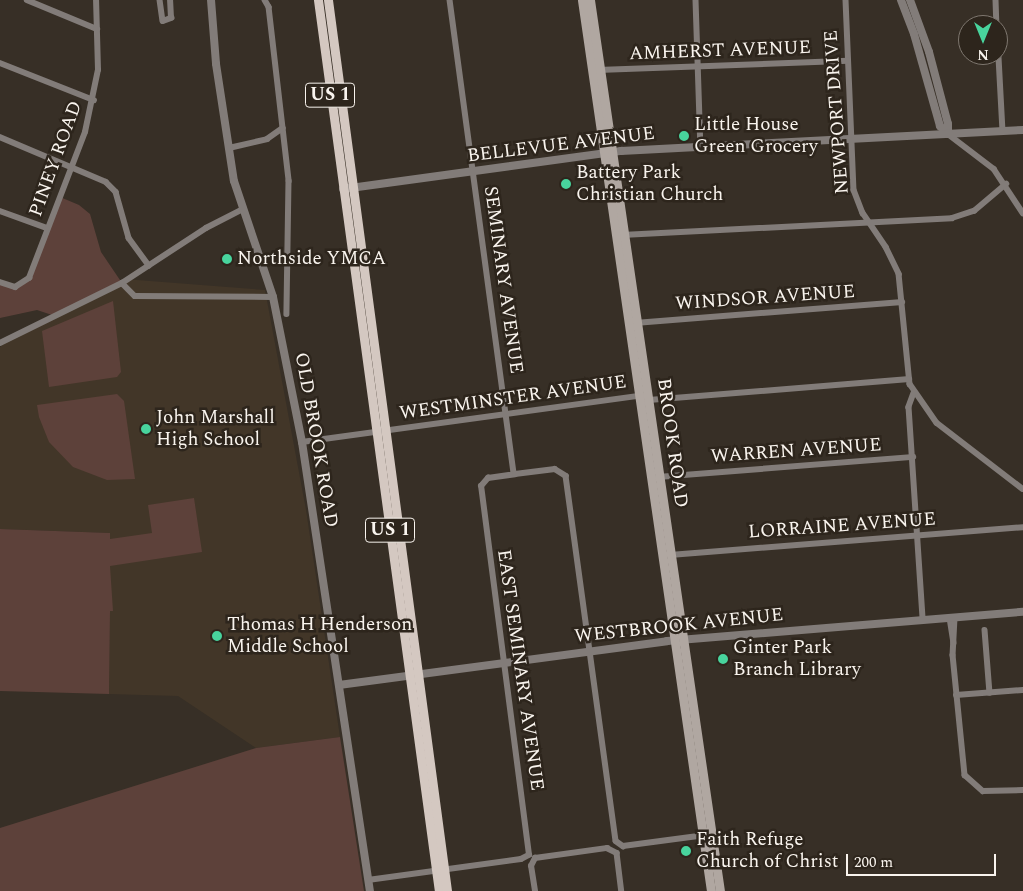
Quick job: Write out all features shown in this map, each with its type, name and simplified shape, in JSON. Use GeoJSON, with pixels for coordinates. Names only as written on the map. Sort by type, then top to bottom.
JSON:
{"type":"FeatureCollection","features":[{"type":"Feature","properties":{"kind":"main road","name":"US 1"},"geometry":{"type":"LineString","coordinates":[[318,0],[343,189],[381,431]]}},
{"type":"Feature","properties":{"kind":"main road","name":"US 1"},"geometry":{"type":"LineString","coordinates":[[328,0],[353,188],[381,431],[440,870],[439,891]]}},
{"type":"Feature","properties":{"kind":"main road","name":"BROOK ROAD"},"geometry":{"type":"LineString","coordinates":[[582,0],[597,70]]}},
{"type":"Feature","properties":{"kind":"main road","name":"BROOK ROAD"},"geometry":{"type":"LineString","coordinates":[[590,0],[597,70],[634,324],[649,400],[656,477],[667,555],[708,834],[720,891]]}},
{"type":"Feature","properties":{"kind":"main road","name":"BROOK ROAD"},"geometry":{"type":"LineString","coordinates":[[634,324],[640,396],[656,477]]}},
{"type":"Feature","properties":{"kind":"main road","name":"BROOK ROAD"},"geometry":{"type":"LineString","coordinates":[[708,834],[711,891]]}},
{"type":"Feature","properties":{"kind":"main road","name":"US 1"},"geometry":{"type":"LineString","coordinates":[[440,870],[447,891]]}},
{"type":"Feature","properties":{"kind":"street"},"geometry":{"type":"LineString","coordinates":[[27,0],[97,28]]}},
{"type":"Feature","properties":{"kind":"street","name":"PINEY ROAD"},"geometry":{"type":"LineString","coordinates":[[0,282],[15,288],[29,278],[72,166],[94,100],[97,28],[96,0]]}},
{"type":"Feature","properties":{"kind":"street"},"geometry":{"type":"LineString","coordinates":[[160,0],[163,21],[171,18],[170,0]]}},
{"type":"Feature","properties":{"kind":"street","name":"OLD BROOK ROAD"},"geometry":{"type":"LineString","coordinates":[[211,0],[229,148],[243,209],[273,297],[302,442],[370,891]]}},
{"type":"Feature","properties":{"kind":"street"},"geometry":{"type":"LineString","coordinates":[[265,0],[269,3],[289,181],[287,314]]}},
{"type":"Feature","properties":{"kind":"street","name":"SEMINARY AVENUE"},"geometry":{"type":"LineString","coordinates":[[450,0],[514,474]]}},
{"type":"Feature","properties":{"kind":"street"},"geometry":{"type":"LineString","coordinates":[[696,0],[701,147]]}},
{"type":"Feature","properties":{"kind":"street","name":"NEWPORT DRIVE"},"geometry":{"type":"LineString","coordinates":[[846,0],[854,190],[869,222],[886,246],[898,270],[909,380],[914,393],[943,427],[1023,489]]}},
{"type":"Feature","properties":{"kind":"street"},"geometry":{"type":"LineString","coordinates":[[901,0],[914,34],[940,126],[948,134],[986,161],[1006,184],[1023,213]]}},
{"type":"Feature","properties":{"kind":"street"},"geometry":{"type":"LineString","coordinates":[[910,0],[931,62],[948,124],[948,134]]}},
{"type":"Feature","properties":{"kind":"street"},"geometry":{"type":"LineString","coordinates":[[996,0],[997,15]]}},
{"type":"Feature","properties":{"kind":"street","name":"AMHERST AVENUE"},"geometry":{"type":"LineString","coordinates":[[597,70],[848,61]]}},
{"type":"Feature","properties":{"kind":"street"},"geometry":{"type":"LineString","coordinates":[[0,63],[94,100]]}},
{"type":"Feature","properties":{"kind":"street"},"geometry":{"type":"LineString","coordinates":[[999,65],[1003,130]]}},
{"type":"Feature","properties":{"kind":"street"},"geometry":{"type":"LineString","coordinates":[[229,148],[267,140],[283,128]]}},
{"type":"Feature","properties":{"kind":"street","name":"BELLEVUE AVENUE"},"geometry":{"type":"LineString","coordinates":[[343,189],[609,152],[1023,130]]}},
{"type":"Feature","properties":{"kind":"street"},"geometry":{"type":"LineString","coordinates":[[0,138],[72,166],[106,182],[116,192],[129,238],[149,266]]}},
{"type":"Feature","properties":{"kind":"street"},"geometry":{"type":"LineString","coordinates":[[621,235],[962,216],[974,211],[1006,184]]}},
{"type":"Feature","properties":{"kind":"street"},"geometry":{"type":"LineString","coordinates":[[0,343],[122,283],[206,228],[243,209]]}},
{"type":"Feature","properties":{"kind":"street"},"geometry":{"type":"LineString","coordinates":[[0,211],[47,228]]}},
{"type":"Feature","properties":{"kind":"street"},"geometry":{"type":"LineString","coordinates":[[122,283],[135,296],[273,297]]}},
{"type":"Feature","properties":{"kind":"street","name":"WINDSOR AVENUE"},"geometry":{"type":"LineString","coordinates":[[634,324],[902,302]]}},
{"type":"Feature","properties":{"kind":"street","name":"WESTMINSTER AVENUE"},"geometry":{"type":"LineString","coordinates":[[302,442],[640,396],[649,400],[909,380]]}},
{"type":"Feature","properties":{"kind":"street"},"geometry":{"type":"LineString","coordinates":[[914,393],[909,407],[923,620]]}},
{"type":"Feature","properties":{"kind":"street","name":"WARREN AVENUE"},"geometry":{"type":"LineString","coordinates":[[656,477],[912,457]]}},
{"type":"Feature","properties":{"kind":"street"},"geometry":{"type":"LineString","coordinates":[[514,474],[555,469],[564,473],[622,891]]}},
{"type":"Feature","properties":{"kind":"street","name":"EAST SEMINARY AVENUE"},"geometry":{"type":"LineString","coordinates":[[514,474],[488,478],[481,486],[535,891]]}},
{"type":"Feature","properties":{"kind":"street","name":"LORRAINE AVENUE"},"geometry":{"type":"LineString","coordinates":[[667,555],[1023,527]]}},
{"type":"Feature","properties":{"kind":"street","name":"WESTBROOK AVENUE"},"geometry":{"type":"LineString","coordinates":[[339,685],[680,640],[1023,612]]}},
{"type":"Feature","properties":{"kind":"street"},"geometry":{"type":"LineString","coordinates":[[952,618],[956,695],[966,778],[985,792],[1023,790]]}},
{"type":"Feature","properties":{"kind":"street"},"geometry":{"type":"LineString","coordinates":[[984,630],[990,693]]}},
{"type":"Feature","properties":{"kind":"street"},"geometry":{"type":"LineString","coordinates":[[956,695],[1023,690]]}},
{"type":"Feature","properties":{"kind":"street"},"geometry":{"type":"LineString","coordinates":[[368,880],[708,834]]}},
{"type":"Feature","properties":{"kind":"shaded area"},"geometry":{"type":"Polygon","coordinates":[[[60,197],[79,205],[90,214],[101,252],[122,283],[55,316],[37,310],[0,318],[0,282],[15,287],[29,278],[60,197]]]}},
{"type":"Feature","properties":{"kind":"shaded area","name":"John Marshall High School"},"geometry":{"type":"Polygon","coordinates":[[[124,279],[265,290],[306,510],[340,737],[256,748],[178,696],[109,694],[110,533],[0,529],[0,347],[16,334],[124,279]]]}},
{"type":"Feature","properties":{"kind":"shaded area"},"geometry":{"type":"Polygon","coordinates":[[[113,301],[121,372],[117,377],[49,387],[42,331],[113,301]]]}},
{"type":"Feature","properties":{"kind":"shaded area"},"geometry":{"type":"Polygon","coordinates":[[[117,394],[124,401],[135,479],[107,480],[73,467],[49,442],[39,417],[37,405],[117,394]]]}},
{"type":"Feature","properties":{"kind":"shaded area"},"geometry":{"type":"Polygon","coordinates":[[[194,498],[202,552],[110,566],[113,611],[110,611],[109,694],[0,691],[0,529],[110,533],[110,539],[152,533],[148,505],[194,498]]]}},
{"type":"Feature","properties":{"kind":"shaded area"},"geometry":{"type":"Polygon","coordinates":[[[340,737],[364,891],[0,891],[0,828],[256,748],[340,737]]]}},
{"type":"Feature","properties":{"kind":"place","name":"Little House Green Grocery"},"geometry":{"type":"Point","coordinates":[684,136]}},
{"type":"Feature","properties":{"kind":"place","name":"Battery Park Christian Church"},"geometry":{"type":"Point","coordinates":[566,184]}},
{"type":"Feature","properties":{"kind":"place","name":"Northside YMCA"},"geometry":{"type":"Point","coordinates":[227,259]}},
{"type":"Feature","properties":{"kind":"place","name":"John Marshall High School"},"geometry":{"type":"Point","coordinates":[146,429]}},
{"type":"Feature","properties":{"kind":"place","name":"Thomas H Henderson Middle School"},"geometry":{"type":"Point","coordinates":[217,636]}},
{"type":"Feature","properties":{"kind":"place","name":"Ginter Park Branch Library"},"geometry":{"type":"Point","coordinates":[723,659]}},
{"type":"Feature","properties":{"kind":"place","name":"Faith Refuge Church of Christ"},"geometry":{"type":"Point","coordinates":[686,851]}}]}
